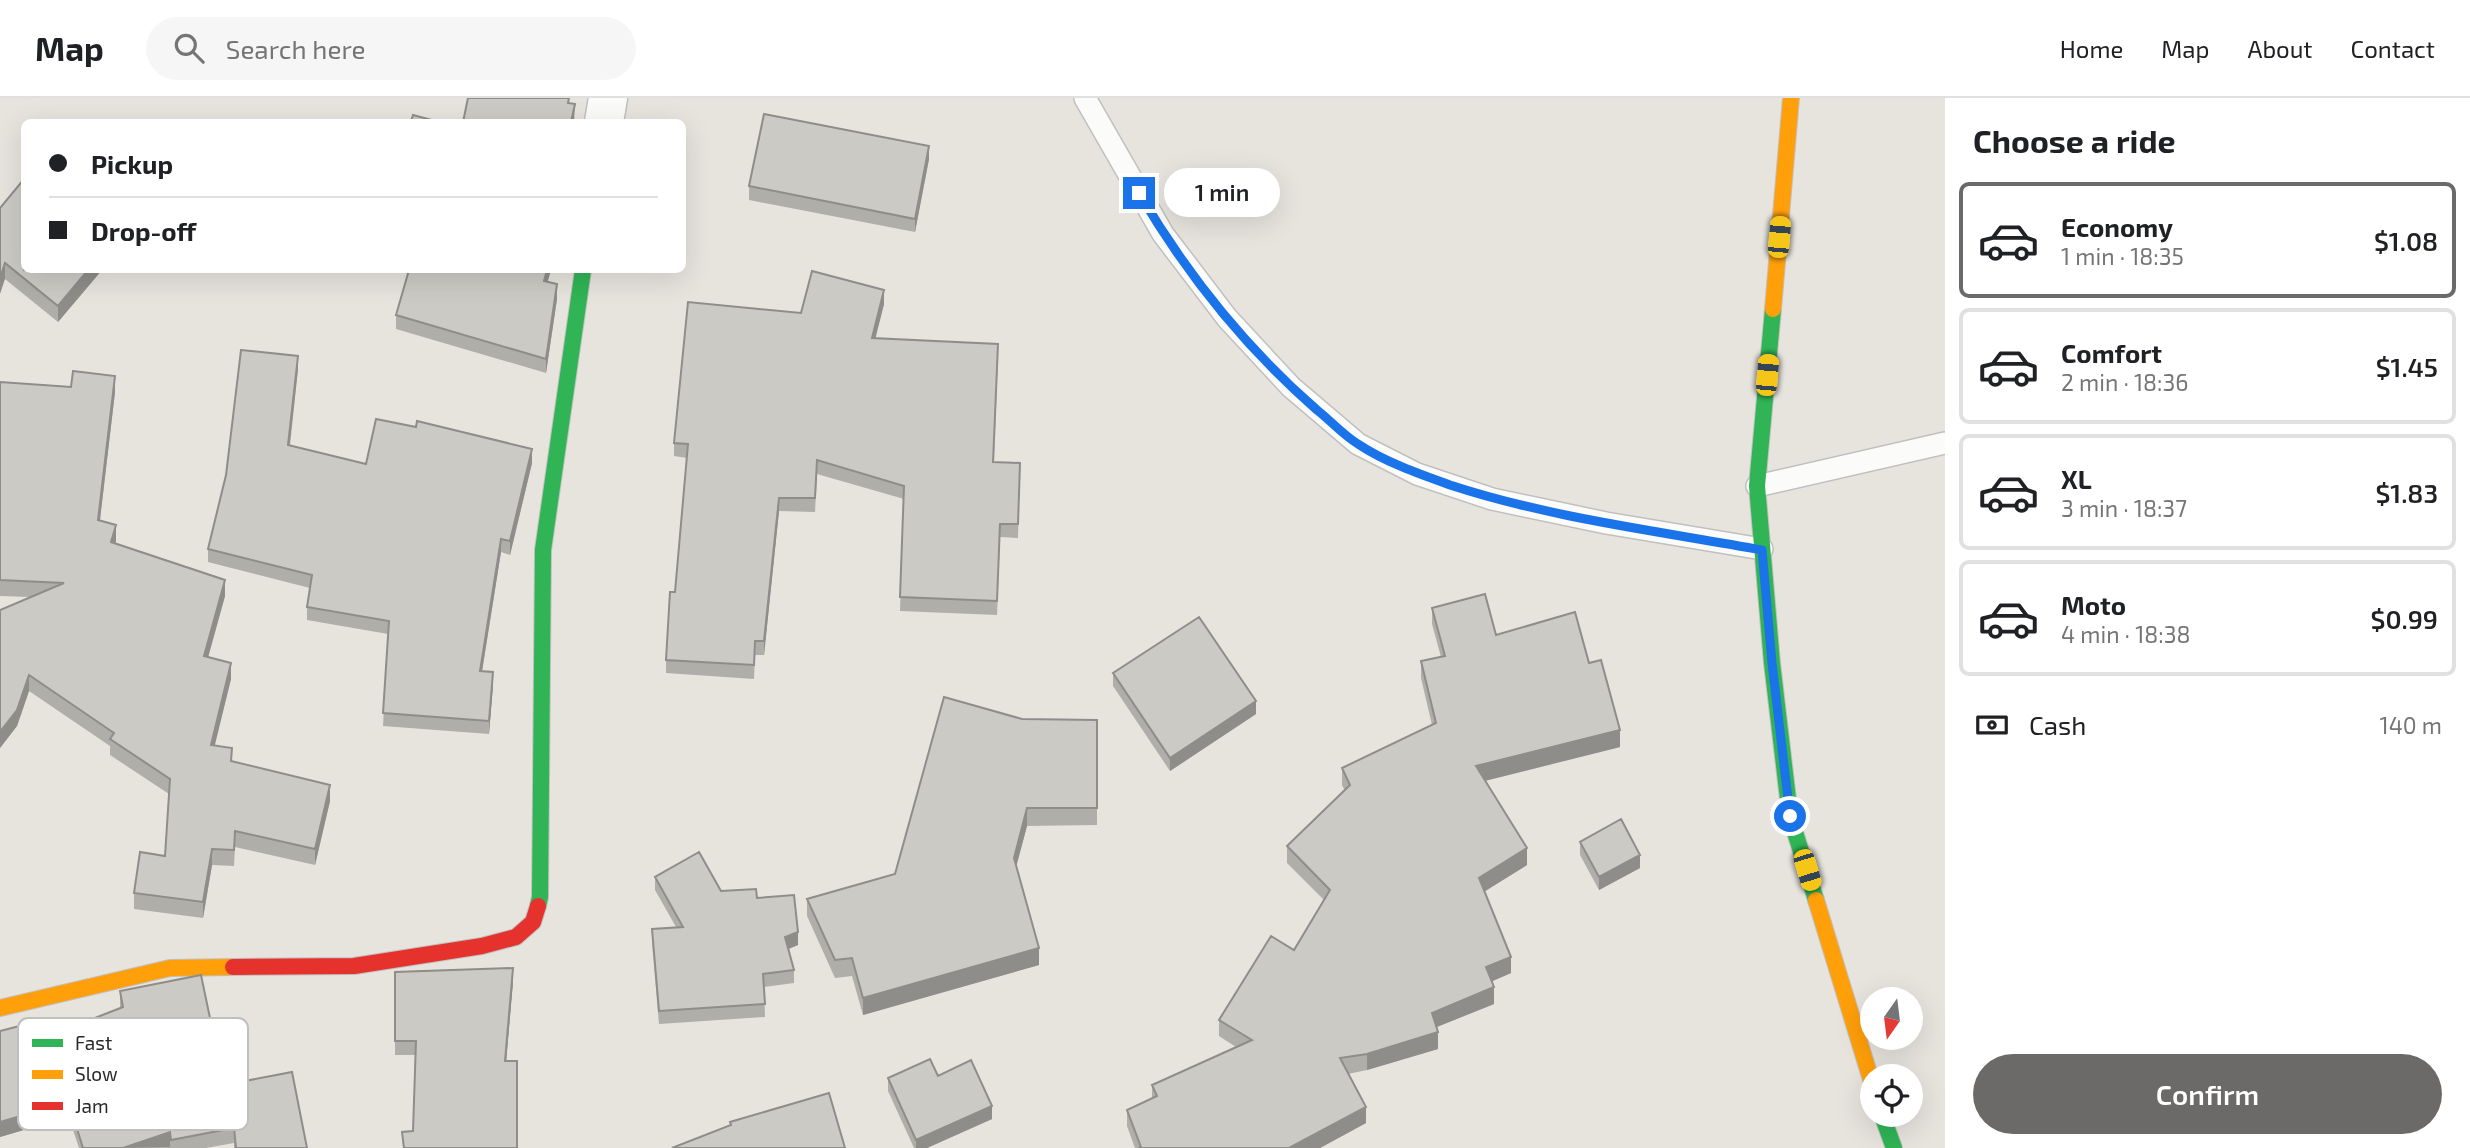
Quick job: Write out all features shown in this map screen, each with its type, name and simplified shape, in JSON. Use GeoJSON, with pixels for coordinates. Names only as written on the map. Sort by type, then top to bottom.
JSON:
{"type":"FeatureCollection","features":[{"type":"Feature","properties":{"kind":"main road"},"geometry":{"type":"LineString","coordinates":[[1791,98],[1757,486],[1772,663],[1790,816],[1866,1064]]}},
{"type":"Feature","properties":{"kind":"main road"},"geometry":{"type":"LineString","coordinates":[[0,1008],[170,968],[354,966],[482,946],[516,937],[533,922],[540,897],[543,550],[583,273]]}},
{"type":"Feature","properties":{"kind":"main road"},"geometry":{"type":"LineString","coordinates":[[1886,1127],[1894,1148]]}},
{"type":"Feature","properties":{"kind":"street"},"geometry":{"type":"LineString","coordinates":[[604,119],[608,98]]}},
{"type":"Feature","properties":{"kind":"lane"},"geometry":{"type":"LineString","coordinates":[[1085,98],[1163,234],[1227,318],[1291,387],[1358,444],[1417,474],[1492,499],[1606,523],[1762,550]]}},
{"type":"Feature","properties":{"kind":"lane"},"geometry":{"type":"LineString","coordinates":[[1757,486],[1945,443]]}},
{"type":"Feature","properties":{"kind":"building"},"geometry":{"type":"Polygon","coordinates":[[[468,98],[569,98],[568,103],[575,104],[572,119],[464,119],[468,98]]]}},
{"type":"Feature","properties":{"kind":"building"},"geometry":{"type":"Polygon","coordinates":[[[764,114],[929,146],[915,219],[749,186],[764,114]]]}},
{"type":"Feature","properties":{"kind":"building"},"geometry":{"type":"Polygon","coordinates":[[[413,115],[428,119],[412,119],[413,115]]]}},
{"type":"Feature","properties":{"kind":"building"},"geometry":{"type":"Polygon","coordinates":[[[21,183],[21,273],[86,273],[58,306],[5,263],[0,278],[0,208],[21,183]]]}},
{"type":"Feature","properties":{"kind":"building"},"geometry":{"type":"Polygon","coordinates":[[[812,271],[884,290],[872,338],[998,344],[993,462],[1020,463],[1018,524],[1000,524],[997,601],[900,597],[904,486],[817,460],[815,498],[779,498],[764,641],[755,641],[754,665],[666,660],[670,592],[675,592],[688,444],[674,443],[688,302],[801,313],[812,271]]]}},
{"type":"Feature","properties":{"kind":"building"},"geometry":{"type":"Polygon","coordinates":[[[408,273],[546,273],[544,281],[557,284],[546,359],[396,315],[408,273]]]}},
{"type":"Feature","properties":{"kind":"building"},"geometry":{"type":"Polygon","coordinates":[[[241,350],[298,356],[288,445],[366,464],[376,419],[416,427],[417,421],[532,449],[510,541],[501,539],[480,671],[493,672],[489,721],[383,713],[389,621],[307,607],[312,575],[208,549],[226,475],[241,350]]]}},
{"type":"Feature","properties":{"kind":"building"},"geometry":{"type":"Polygon","coordinates":[[[73,371],[115,376],[98,520],[116,525],[111,542],[225,580],[204,656],[231,663],[211,745],[232,748],[231,761],[330,785],[315,849],[235,831],[234,850],[212,849],[203,902],[134,893],[140,852],[165,856],[170,779],[110,739],[114,733],[29,675],[17,710],[0,732],[0,610],[64,583],[0,580],[0,382],[71,387],[73,371]]]}},
{"type":"Feature","properties":{"kind":"building"},"geometry":{"type":"Polygon","coordinates":[[[1485,594],[1496,635],[1575,612],[1589,663],[1601,660],[1620,730],[1476,766],[1527,848],[1479,878],[1511,957],[1486,967],[1494,987],[1432,1013],[1438,1032],[1367,1054],[1340,1058],[1366,1107],[1289,1148],[1139,1148],[1141,1147],[1127,1110],[1157,1096],[1152,1085],[1252,1040],[1219,1020],[1271,936],[1294,950],[1330,890],[1287,846],[1350,785],[1342,768],[1436,723],[1421,661],[1445,656],[1432,608],[1485,594]]]}},
{"type":"Feature","properties":{"kind":"building"},"geometry":{"type":"Polygon","coordinates":[[[1199,617],[1256,701],[1170,758],[1113,673],[1199,617]]]}},
{"type":"Feature","properties":{"kind":"building"},"geometry":{"type":"Polygon","coordinates":[[[944,697],[1022,719],[1097,720],[1097,808],[1027,808],[1014,858],[1039,948],[863,998],[852,958],[835,960],[807,899],[895,874],[944,697]]]}},
{"type":"Feature","properties":{"kind":"building"},"geometry":{"type":"Polygon","coordinates":[[[1621,819],[1640,855],[1599,877],[1580,842],[1621,819]]]}},
{"type":"Feature","properties":{"kind":"building"},"geometry":{"type":"Polygon","coordinates":[[[699,852],[721,891],[756,889],[757,898],[794,895],[798,932],[785,937],[794,970],[763,974],[765,1004],[659,1011],[652,929],[683,927],[655,877],[699,852]]]}},
{"type":"Feature","properties":{"kind":"building"},"geometry":{"type":"Polygon","coordinates":[[[513,968],[505,1061],[517,1061],[517,1148],[404,1148],[402,1132],[413,1131],[416,1041],[395,1041],[395,972],[513,968]]]}},
{"type":"Feature","properties":{"kind":"building"},"geometry":{"type":"Polygon","coordinates":[[[201,975],[210,1018],[95,1018],[123,1007],[120,991],[201,975]]]}},
{"type":"Feature","properties":{"kind":"building"},"geometry":{"type":"Polygon","coordinates":[[[18,1026],[18,1117],[0,1122],[0,1031],[18,1026]]]}},
{"type":"Feature","properties":{"kind":"building"},"geometry":{"type":"Polygon","coordinates":[[[930,1059],[938,1076],[971,1060],[992,1106],[916,1140],[888,1078],[930,1059]]]}},
{"type":"Feature","properties":{"kind":"building"},"geometry":{"type":"Polygon","coordinates":[[[292,1072],[307,1148],[236,1148],[234,1130],[248,1130],[248,1080],[292,1072]]]}},
{"type":"Feature","properties":{"kind":"building"},"geometry":{"type":"Polygon","coordinates":[[[829,1093],[845,1148],[672,1148],[731,1125],[730,1122],[829,1093]]]}},
{"type":"Feature","properties":{"kind":"building"},"geometry":{"type":"Polygon","coordinates":[[[77,1130],[224,1130],[171,1140],[170,1132],[123,1148],[83,1148],[77,1130]]]}},
{"type":"Feature","properties":{"kind":"traffic: fast"},"geometry":{"type":"LineString","coordinates":[[538,906],[543,550],[583,273]]}},
{"type":"Feature","properties":{"kind":"traffic: fast"},"geometry":{"type":"LineString","coordinates":[[1773,309],[1757,486],[1772,663],[1790,816],[1816,900]]}},
{"type":"Feature","properties":{"kind":"traffic: fast"},"geometry":{"type":"LineString","coordinates":[[1886,1127],[1894,1148]]}},
{"type":"Feature","properties":{"kind":"traffic: slow"},"geometry":{"type":"LineString","coordinates":[[1773,309],[1791,98]]}},
{"type":"Feature","properties":{"kind":"traffic: slow"},"geometry":{"type":"LineString","coordinates":[[1816,900],[1866,1064]]}},
{"type":"Feature","properties":{"kind":"traffic: slow"},"geometry":{"type":"LineString","coordinates":[[0,1008],[170,968],[233,967]]}},
{"type":"Feature","properties":{"kind":"traffic: jam"},"geometry":{"type":"LineString","coordinates":[[233,967],[354,966],[482,946],[516,937],[533,922],[538,906]]}},
{"type":"Feature","properties":{"kind":"route"},"geometry":{"type":"LineString","coordinates":[[1139,193],[1163,234],[1227,318],[1291,387],[1358,444],[1417,474],[1492,499],[1606,523],[1762,550],[1790,816]]}}]}
